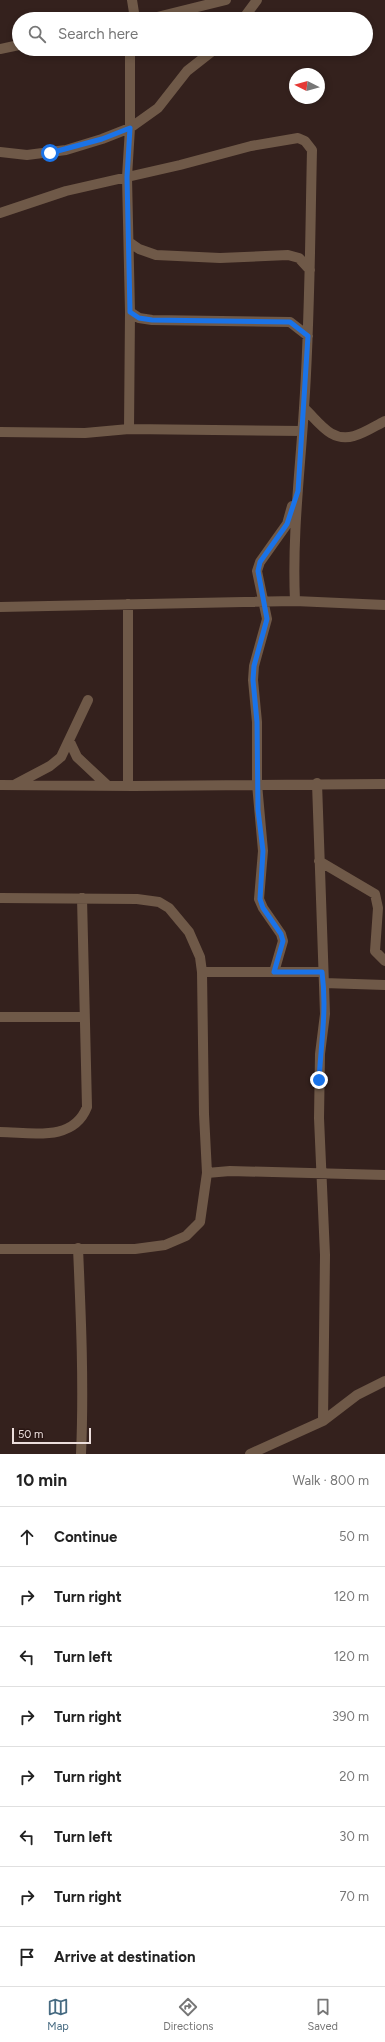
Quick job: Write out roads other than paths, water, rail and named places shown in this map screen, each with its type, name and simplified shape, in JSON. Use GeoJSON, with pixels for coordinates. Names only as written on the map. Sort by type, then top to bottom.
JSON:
{"type":"FeatureCollection","features":[{"type":"Feature","properties":{"kind":"street"},"geometry":{"type":"LineString","coordinates":[[132,0],[134,12]]}},
{"type":"Feature","properties":{"kind":"street"},"geometry":{"type":"LineString","coordinates":[[177,12],[226,0]]}},
{"type":"Feature","properties":{"kind":"street"},"geometry":{"type":"LineString","coordinates":[[248,12],[257,0]]}},
{"type":"Feature","properties":{"kind":"street"},"geometry":{"type":"LineString","coordinates":[[0,49],[12,46]]}},
{"type":"Feature","properties":{"kind":"street"},"geometry":{"type":"LineString","coordinates":[[129,429],[130,312],[127,177],[130,128],[130,56]]}},
{"type":"Feature","properties":{"kind":"street"},"geometry":{"type":"LineString","coordinates":[[0,152],[27,155],[66,150],[102,139],[130,128],[158,108],[187,71],[206,56]]}},
{"type":"Feature","properties":{"kind":"street"},"geometry":{"type":"LineString","coordinates":[[0,213],[66,190],[127,177],[251,146],[290,138],[301,139],[310,146],[312,150],[308,336],[293,562],[294,601]]}},
{"type":"Feature","properties":{"kind":"street"},"geometry":{"type":"LineString","coordinates":[[129,242],[143,251],[156,255],[220,258],[288,255],[299,258],[310,270]]}},
{"type":"Feature","properties":{"kind":"street"},"geometry":{"type":"LineString","coordinates":[[130,312],[139,318],[152,320],[290,322],[308,336]]}},
{"type":"Feature","properties":{"kind":"street"},"geometry":{"type":"LineString","coordinates":[[304,408],[332,435],[338,438],[355,436],[385,421]]}},
{"type":"Feature","properties":{"kind":"street"},"geometry":{"type":"LineString","coordinates":[[0,432],[85,433],[129,429],[302,431]]}},
{"type":"Feature","properties":{"kind":"street"},"geometry":{"type":"LineString","coordinates":[[274,972],[283,941],[281,934],[263,908],[260,899],[263,851],[257,784],[257,722],[253,680],[254,666],[266,625],[265,602],[258,571],[260,562],[287,524],[298,491]]}},
{"type":"Feature","properties":{"kind":"street"},"geometry":{"type":"LineString","coordinates":[[0,607],[294,601],[385,605]]}},
{"type":"Feature","properties":{"kind":"street"},"geometry":{"type":"LineString","coordinates":[[128,604],[128,786]]}},
{"type":"Feature","properties":{"kind":"street"},"geometry":{"type":"LineString","coordinates":[[15,785],[55,763],[61,757],[88,700]]}},
{"type":"Feature","properties":{"kind":"street"},"geometry":{"type":"LineString","coordinates":[[69,740],[76,757],[108,786]]}},
{"type":"Feature","properties":{"kind":"street"},"geometry":{"type":"LineString","coordinates":[[317,783],[322,972],[324,983],[324,1027],[320,1054],[319,1080],[319,1118],[323,1174],[325,1255],[323,1421]]}},
{"type":"Feature","properties":{"kind":"street"},"geometry":{"type":"LineString","coordinates":[[0,784],[108,786],[317,783],[385,784]]}},
{"type":"Feature","properties":{"kind":"street"},"geometry":{"type":"LineString","coordinates":[[320,861],[375,894],[378,908],[375,951],[385,961]]}},
{"type":"Feature","properties":{"kind":"street"},"geometry":{"type":"LineString","coordinates":[[0,898],[150,900],[164,905],[176,915],[189,932],[200,957],[202,972],[206,1173],[200,1222],[186,1236],[165,1245],[134,1249],[0,1249]]}},
{"type":"Feature","properties":{"kind":"street"},"geometry":{"type":"LineString","coordinates":[[0,1132],[56,1133],[73,1126],[87,1107],[82,898]]}},
{"type":"Feature","properties":{"kind":"street"},"geometry":{"type":"LineString","coordinates":[[202,972],[322,972]]}},
{"type":"Feature","properties":{"kind":"street"},"geometry":{"type":"LineString","coordinates":[[324,983],[385,985]]}},
{"type":"Feature","properties":{"kind":"street"},"geometry":{"type":"LineString","coordinates":[[0,1017],[84,1017]]}},
{"type":"Feature","properties":{"kind":"street"},"geometry":{"type":"LineString","coordinates":[[206,1173],[230,1171],[385,1175]]}},
{"type":"Feature","properties":{"kind":"street"},"geometry":{"type":"LineString","coordinates":[[78,1248],[82,1337],[83,1413],[81,1454]]}},
{"type":"Feature","properties":{"kind":"street"},"geometry":{"type":"LineString","coordinates":[[250,1454],[323,1421],[357,1395],[385,1381]]}}]}
